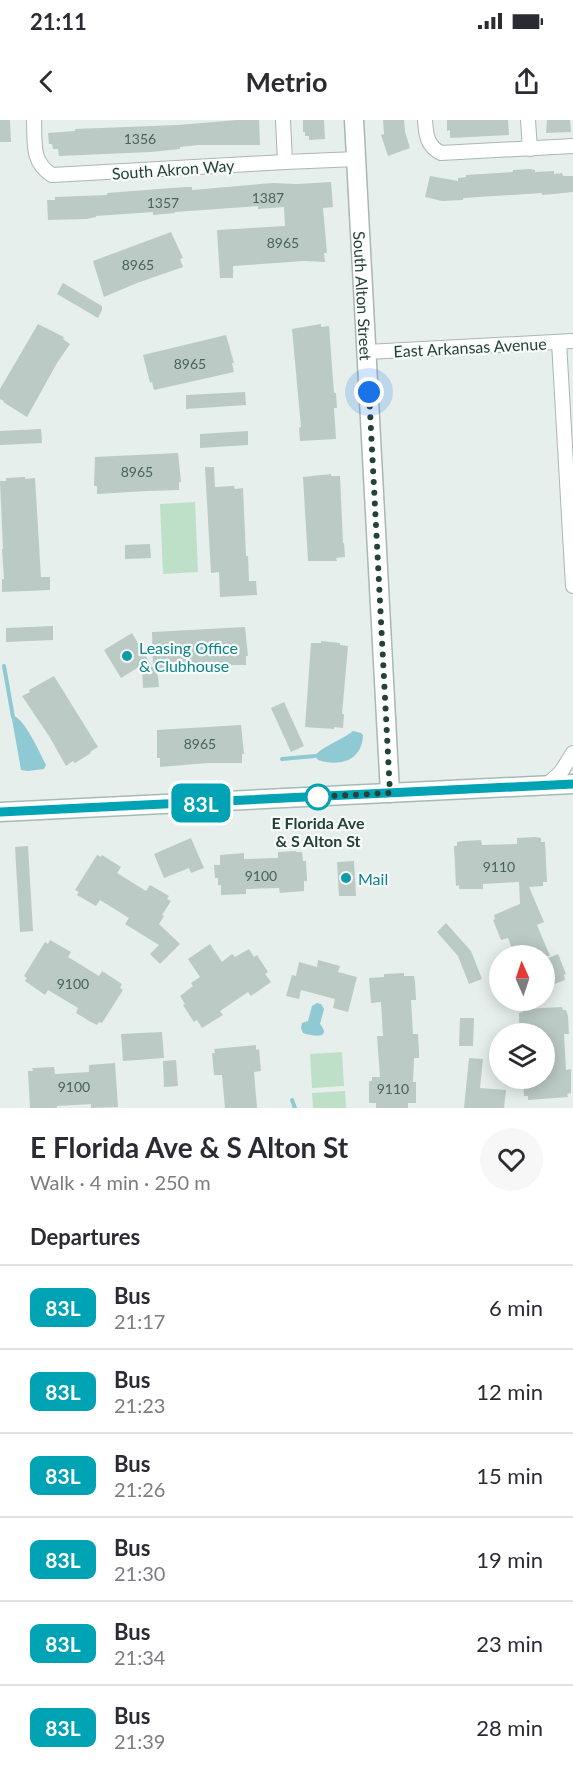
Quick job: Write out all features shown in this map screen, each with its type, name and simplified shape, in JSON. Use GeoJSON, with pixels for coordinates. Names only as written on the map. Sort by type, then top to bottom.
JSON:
{"type":"FeatureCollection","features":[{"type":"Feature","properties":{"kind":"street","name":"South Akron Way"},"geometry":{"type":"LineString","coordinates":[[34,120],[37,159],[41,166],[52,175],[357,159]]}},
{"type":"Feature","properties":{"kind":"street"},"geometry":{"type":"LineString","coordinates":[[283,120],[285,162]]}},
{"type":"Feature","properties":{"kind":"street","name":"South Alton Street"},"geometry":{"type":"LineString","coordinates":[[354,120],[390,793]]}},
{"type":"Feature","properties":{"kind":"street"},"geometry":{"type":"LineString","coordinates":[[425,120],[427,140],[434,150],[441,153],[573,146]]}},
{"type":"Feature","properties":{"kind":"street"},"geometry":{"type":"LineString","coordinates":[[528,120],[530,149]]}},
{"type":"Feature","properties":{"kind":"street"},"geometry":{"type":"LineString","coordinates":[[566,341],[573,586]]}},
{"type":"Feature","properties":{"kind":"street","name":"East Arkansas Avenue"},"geometry":{"type":"LineString","coordinates":[[367,352],[566,341]]}},
{"type":"Feature","properties":{"kind":"street"},"geometry":{"type":"LineString","coordinates":[[547,785],[561,772],[573,753]]}},
{"type":"Feature","properties":{"kind":"street"},"geometry":{"type":"LineString","coordinates":[[0,812],[573,784]]}},
{"type":"Feature","properties":{"kind":"green space"},"geometry":{"type":"Polygon","coordinates":[[[195,502],[198,572],[163,574],[160,504],[195,502]]]}},
{"type":"Feature","properties":{"kind":"green space"},"geometry":{"type":"Polygon","coordinates":[[[342,1052],[344,1086],[312,1088],[310,1054],[342,1052]]]}},
{"type":"Feature","properties":{"kind":"green space"},"geometry":{"type":"Polygon","coordinates":[[[345,1091],[346,1108],[313,1108],[312,1093],[345,1091]]]}},
{"type":"Feature","properties":{"kind":"water"},"geometry":{"type":"Polygon","coordinates":[[[14,716],[23,724],[32,738],[46,765],[44,769],[21,770],[12,719],[14,716]]]}},
{"type":"Feature","properties":{"kind":"water"},"geometry":{"type":"Polygon","coordinates":[[[353,731],[363,735],[362,744],[359,751],[348,760],[334,763],[318,760],[315,756],[322,750],[353,731]]]}},
{"type":"Feature","properties":{"kind":"water"},"geometry":{"type":"Polygon","coordinates":[[[317,1003],[321,1004],[324,1009],[320,1024],[324,1033],[319,1036],[303,1033],[302,1023],[308,1021],[312,1006],[317,1003]]]}},
{"type":"Feature","properties":{"kind":"building"},"geometry":{"type":"Polygon","coordinates":[[[0,120],[10,120],[11,142],[0,142],[0,120]]]}},
{"type":"Feature","properties":{"kind":"building"},"geometry":{"type":"Polygon","coordinates":[[[259,120],[260,145],[198,145],[151,152],[59,156],[58,149],[53,149],[52,144],[49,144],[48,133],[75,131],[75,129],[259,120]]]}},
{"type":"Feature","properties":{"kind":"building"},"geometry":{"type":"Polygon","coordinates":[[[303,120],[324,120],[325,139],[309,140],[309,136],[305,136],[303,132],[303,120]]]}},
{"type":"Feature","properties":{"kind":"building"},"geometry":{"type":"Polygon","coordinates":[[[383,120],[404,120],[410,148],[388,156],[381,135],[384,134],[383,120]]]}},
{"type":"Feature","properties":{"kind":"building"},"geometry":{"type":"Polygon","coordinates":[[[447,120],[508,120],[509,135],[450,138],[450,130],[447,131],[447,120]]]}},
{"type":"Feature","properties":{"kind":"building"},"geometry":{"type":"Polygon","coordinates":[[[547,120],[570,120],[571,132],[546,133],[547,120]]]}},
{"type":"Feature","properties":{"kind":"building"},"geometry":{"type":"Polygon","coordinates":[[[530,169],[535,172],[554,171],[554,174],[562,173],[563,176],[573,176],[573,192],[442,201],[425,197],[430,176],[458,181],[458,178],[466,177],[466,175],[530,169]]]}},
{"type":"Feature","properties":{"kind":"building"},"geometry":{"type":"Polygon","coordinates":[[[331,182],[333,207],[323,208],[327,253],[324,253],[325,262],[304,261],[233,266],[233,278],[220,278],[217,230],[285,226],[284,207],[258,209],[258,206],[153,215],[153,212],[96,216],[87,219],[48,220],[47,200],[55,200],[55,197],[107,195],[107,193],[185,187],[192,187],[192,190],[272,183],[331,182]]]}},
{"type":"Feature","properties":{"kind":"building"},"geometry":{"type":"Polygon","coordinates":[[[171,232],[183,258],[180,259],[183,267],[104,297],[93,261],[171,232]]]}},
{"type":"Feature","properties":{"kind":"building"},"geometry":{"type":"Polygon","coordinates":[[[63,283],[102,306],[98,318],[57,294],[63,283]]]}},
{"type":"Feature","properties":{"kind":"building"},"geometry":{"type":"Polygon","coordinates":[[[38,324],[64,337],[63,339],[70,344],[27,417],[0,399],[0,389],[38,324]]]}},
{"type":"Feature","properties":{"kind":"building"},"geometry":{"type":"Polygon","coordinates":[[[321,324],[321,327],[329,326],[337,408],[334,408],[336,439],[300,441],[299,428],[301,427],[292,329],[321,324]]]}},
{"type":"Feature","properties":{"kind":"building"},"geometry":{"type":"Polygon","coordinates":[[[226,335],[234,363],[232,363],[234,372],[154,390],[143,355],[226,335]]]}},
{"type":"Feature","properties":{"kind":"building"},"geometry":{"type":"Polygon","coordinates":[[[245,392],[246,405],[186,409],[186,395],[245,392]]]}},
{"type":"Feature","properties":{"kind":"building"},"geometry":{"type":"Polygon","coordinates":[[[41,429],[42,443],[0,445],[0,431],[41,429]]]}},
{"type":"Feature","properties":{"kind":"building"},"geometry":{"type":"Polygon","coordinates":[[[248,431],[248,445],[200,448],[200,434],[248,431]]]}},
{"type":"Feature","properties":{"kind":"building"},"geometry":{"type":"Polygon","coordinates":[[[178,453],[181,482],[179,482],[179,490],[97,494],[97,486],[94,486],[95,457],[178,453]]]}},
{"type":"Feature","properties":{"kind":"building"},"geometry":{"type":"Polygon","coordinates":[[[205,467],[214,467],[215,487],[243,488],[249,581],[256,581],[257,595],[220,597],[219,572],[211,573],[205,467]]]}},
{"type":"Feature","properties":{"kind":"building"},"geometry":{"type":"Polygon","coordinates":[[[331,474],[331,476],[340,476],[345,557],[336,558],[337,561],[308,561],[303,477],[331,474]]]}},
{"type":"Feature","properties":{"kind":"building"},"geometry":{"type":"Polygon","coordinates":[[[25,477],[25,479],[35,478],[41,577],[50,577],[50,590],[2,592],[2,579],[4,579],[0,481],[6,481],[6,478],[25,477]]]}},
{"type":"Feature","properties":{"kind":"building"},"geometry":{"type":"Polygon","coordinates":[[[150,544],[151,558],[125,559],[125,545],[150,544]]]}},
{"type":"Feature","properties":{"kind":"building"},"geometry":{"type":"Polygon","coordinates":[[[53,626],[53,640],[6,642],[6,628],[53,626]]]}},
{"type":"Feature","properties":{"kind":"building"},"geometry":{"type":"Polygon","coordinates":[[[245,627],[248,656],[246,656],[246,665],[154,669],[158,676],[159,687],[143,688],[142,665],[121,678],[104,650],[132,633],[153,668],[152,632],[245,627]]]}},
{"type":"Feature","properties":{"kind":"building"},"geometry":{"type":"Polygon","coordinates":[[[321,641],[348,646],[342,714],[344,714],[343,728],[305,727],[311,643],[321,643],[321,641]]]}},
{"type":"Feature","properties":{"kind":"building"},"geometry":{"type":"Polygon","coordinates":[[[54,676],[98,747],[75,763],[73,761],[66,766],[22,696],[54,676]]]}},
{"type":"Feature","properties":{"kind":"building"},"geometry":{"type":"Polygon","coordinates":[[[284,702],[304,746],[291,752],[271,708],[284,702]]]}},
{"type":"Feature","properties":{"kind":"building"},"geometry":{"type":"Polygon","coordinates":[[[241,725],[244,754],[242,754],[242,763],[160,767],[160,758],[157,758],[157,730],[241,725]]]}},
{"type":"Feature","properties":{"kind":"building"},"geometry":{"type":"Polygon","coordinates":[[[535,837],[545,842],[547,882],[543,882],[543,886],[529,887],[544,922],[537,925],[545,945],[511,945],[508,938],[501,940],[493,920],[494,915],[520,904],[519,882],[483,884],[483,889],[459,889],[459,885],[456,886],[454,846],[457,846],[457,842],[481,840],[482,845],[517,844],[517,838],[535,837]]]}},
{"type":"Feature","properties":{"kind":"building"},"geometry":{"type":"Polygon","coordinates":[[[191,838],[204,868],[191,873],[189,868],[164,878],[154,854],[191,838]]]}},
{"type":"Feature","properties":{"kind":"building"},"geometry":{"type":"Polygon","coordinates":[[[28,846],[33,931],[20,932],[15,847],[28,846]]]}},
{"type":"Feature","properties":{"kind":"building"},"geometry":{"type":"Polygon","coordinates":[[[278,852],[302,852],[303,861],[306,861],[307,881],[304,881],[304,891],[280,893],[279,888],[246,889],[246,894],[221,895],[221,885],[218,885],[218,878],[215,878],[214,865],[220,865],[220,855],[244,853],[244,859],[278,858],[278,852]]]}},
{"type":"Feature","properties":{"kind":"building"},"geometry":{"type":"Polygon","coordinates":[[[97,855],[101,857],[102,855],[121,867],[117,873],[146,891],[150,885],[169,896],[167,899],[171,901],[159,924],[180,944],[160,964],[150,954],[159,945],[125,924],[129,918],[100,900],[96,906],[77,895],[79,892],[75,890],[97,855]]]}},
{"type":"Feature","properties":{"kind":"building","name":"Mail"},"geometry":{"type":"Polygon","coordinates":[[[354,861],[356,896],[339,896],[337,862],[354,861]]]}},
{"type":"Feature","properties":{"kind":"building"},"geometry":{"type":"Polygon","coordinates":[[[446,923],[471,951],[482,979],[469,984],[458,956],[437,932],[446,923]]]}},
{"type":"Feature","properties":{"kind":"building"},"geometry":{"type":"Polygon","coordinates":[[[50,940],[71,952],[68,957],[99,976],[102,971],[122,984],[120,988],[123,990],[102,1023],[99,1022],[97,1025],[91,1022],[76,1013],[78,1008],[48,990],[45,995],[25,981],[27,978],[24,976],[45,942],[48,944],[50,940]]]}},
{"type":"Feature","properties":{"kind":"building"},"geometry":{"type":"Polygon","coordinates":[[[210,944],[222,962],[232,954],[235,957],[249,949],[254,957],[257,955],[268,972],[265,974],[271,982],[251,996],[248,992],[220,1011],[223,1015],[202,1028],[197,1020],[194,1022],[180,996],[193,986],[191,983],[200,977],[188,959],[210,944]]]}},
{"type":"Feature","properties":{"kind":"building"},"geometry":{"type":"Polygon","coordinates":[[[558,954],[566,974],[564,975],[565,980],[555,984],[555,955],[558,954]]]}},
{"type":"Feature","properties":{"kind":"building"},"geometry":{"type":"Polygon","coordinates":[[[318,960],[340,966],[338,972],[357,977],[348,1012],[333,1008],[335,999],[301,990],[299,999],[286,996],[292,975],[296,976],[299,962],[317,967],[318,960]]]}},
{"type":"Feature","properties":{"kind":"building"},"geometry":{"type":"Polygon","coordinates":[[[404,973],[404,976],[414,976],[415,982],[416,1000],[411,1000],[413,1034],[418,1034],[419,1052],[419,1058],[414,1058],[413,1082],[416,1082],[416,1103],[408,1103],[408,1108],[376,1108],[376,1103],[369,1103],[369,1081],[372,1081],[372,1077],[380,1077],[377,1036],[383,1036],[381,1002],[371,1003],[369,978],[384,977],[384,974],[404,973]]]}},
{"type":"Feature","properties":{"kind":"building"},"geometry":{"type":"Polygon","coordinates":[[[555,1007],[562,1007],[568,1016],[569,1034],[564,1034],[566,1070],[571,1069],[571,1093],[567,1094],[568,1097],[528,1100],[528,1096],[524,1096],[524,1089],[555,1089],[555,1023],[519,1023],[519,1013],[555,1011],[555,1007]]]}},
{"type":"Feature","properties":{"kind":"building"},"geometry":{"type":"Polygon","coordinates":[[[460,1018],[474,1018],[473,1046],[459,1046],[460,1018]]]}},
{"type":"Feature","properties":{"kind":"building"},"geometry":{"type":"Polygon","coordinates":[[[162,1032],[164,1058],[123,1061],[121,1034],[162,1032]]]}},
{"type":"Feature","properties":{"kind":"building"},"geometry":{"type":"Polygon","coordinates":[[[256,1045],[256,1050],[259,1049],[261,1071],[254,1072],[257,1108],[225,1108],[222,1075],[214,1075],[212,1053],[215,1053],[214,1049],[256,1045]]]}},
{"type":"Feature","properties":{"kind":"building"},"geometry":{"type":"Polygon","coordinates":[[[469,1058],[483,1059],[480,1088],[506,1090],[504,1108],[464,1108],[469,1058]]]}},
{"type":"Feature","properties":{"kind":"building"},"geometry":{"type":"Polygon","coordinates":[[[176,1060],[178,1086],[164,1087],[163,1061],[176,1060]]]}},
{"type":"Feature","properties":{"kind":"building"},"geometry":{"type":"Polygon","coordinates":[[[115,1063],[118,1107],[91,1108],[91,1104],[30,1108],[28,1071],[33,1071],[32,1068],[54,1067],[55,1074],[89,1072],[89,1065],[115,1063]]]}},
{"type":"Feature","properties":{"kind":"waterway"},"geometry":{"type":"LineString","coordinates":[[4,666],[13,717]]}},
{"type":"Feature","properties":{"kind":"waterway"},"geometry":{"type":"LineString","coordinates":[[282,759],[315,756]]}},
{"type":"Feature","properties":{"kind":"waterway"},"geometry":{"type":"LineString","coordinates":[[292,1100],[295,1108]]}},
{"type":"Feature","properties":{"kind":"bus line","name":"83L"},"geometry":{"type":"LineString","coordinates":[[0,812],[573,784]]}},
{"type":"Feature","properties":{"kind":"place","name":"Leasing Office & Clubhouse"},"geometry":{"type":"Point","coordinates":[127,656]}},
{"type":"Feature","properties":{"kind":"place","name":"E Florida Ave & S Alton St"},"geometry":{"type":"Point","coordinates":[318,797]}},
{"type":"Feature","properties":{"kind":"place","name":"Mail"},"geometry":{"type":"Point","coordinates":[346,878]}},
{"type":"Feature","properties":{"kind":"route"},"geometry":{"type":"LineString","coordinates":[[318,797],[310,797],[390,793],[369,392]]}}]}
